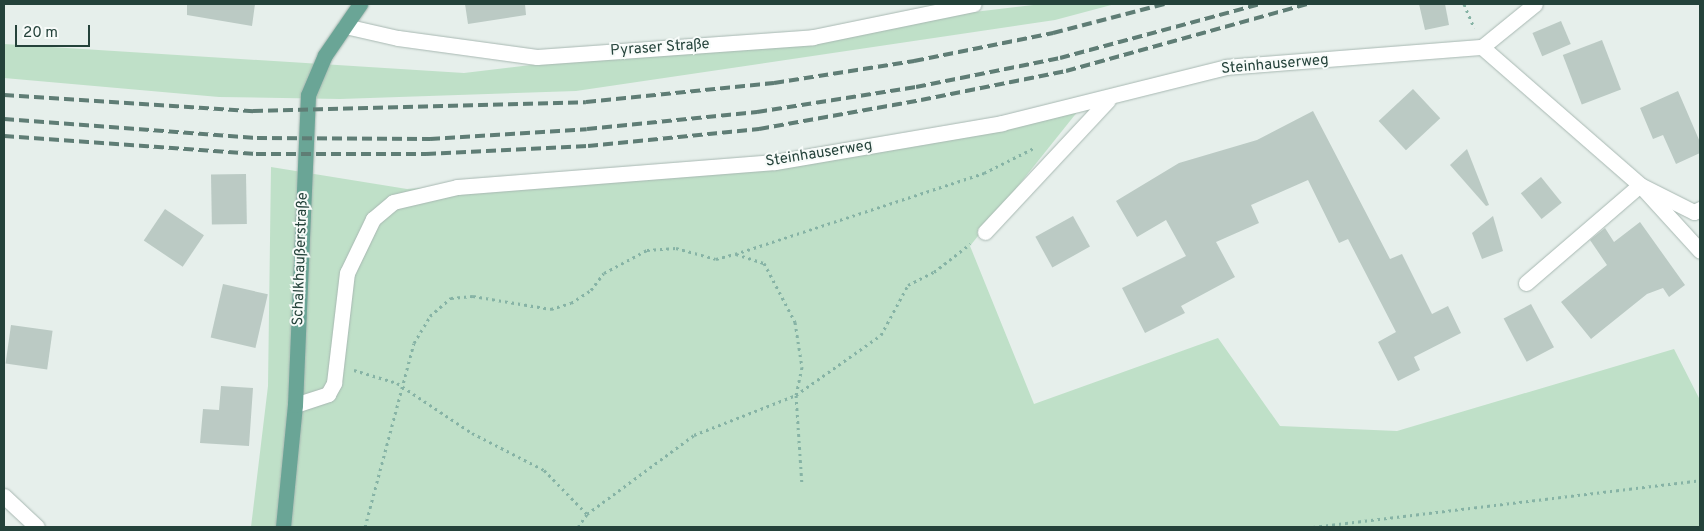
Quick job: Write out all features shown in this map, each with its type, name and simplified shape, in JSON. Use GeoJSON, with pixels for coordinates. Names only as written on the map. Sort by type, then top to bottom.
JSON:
{"type":"FeatureCollection","features":[{"type":"Feature","properties":{"kind":"main road","name":"Schalkhaußerstraße"},"geometry":{"type":"LineString","coordinates":[[282,527],[295,405],[308,95],[315,73],[360,4]]}},
{"type":"Feature","properties":{"kind":"street","name":"Pyraser Straße"},"geometry":{"type":"LineString","coordinates":[[345,26],[398,38],[537,57],[813,37],[974,4]]}},
{"type":"Feature","properties":{"kind":"street"},"geometry":{"type":"LineString","coordinates":[[1535,4],[1482,47],[1640,185],[1700,251]]}},
{"type":"Feature","properties":{"kind":"street","name":"Steinhauserweg"},"geometry":{"type":"LineString","coordinates":[[295,405],[328,394],[338,366],[347,273],[373,219],[393,202],[457,187],[775,162],[1002,124],[1108,100],[1226,67],[1482,47]]}},
{"type":"Feature","properties":{"kind":"street"},"geometry":{"type":"LineString","coordinates":[[985,232],[1108,100]]}},
{"type":"Feature","properties":{"kind":"street"},"geometry":{"type":"LineString","coordinates":[[1640,185],[1694,212],[1700,209]]}},
{"type":"Feature","properties":{"kind":"street"},"geometry":{"type":"LineString","coordinates":[[1526,283],[1640,185]]}},
{"type":"Feature","properties":{"kind":"street"},"geometry":{"type":"LineString","coordinates":[[4,496],[36,527]]}},
{"type":"Feature","properties":{"kind":"path"},"geometry":{"type":"LineString","coordinates":[[365,527],[414,343],[430,316],[451,298],[473,296],[551,309],[572,303],[591,290],[604,273],[647,250],[676,248],[716,259],[735,254],[984,173],[1042,144]]}},
{"type":"Feature","properties":{"kind":"path"},"geometry":{"type":"LineString","coordinates":[[578,527],[587,514],[694,436],[796,394],[881,335],[908,285],[934,272],[985,232]]}},
{"type":"Feature","properties":{"kind":"path"},"geometry":{"type":"LineString","coordinates":[[735,254],[764,263],[795,322],[802,367],[796,394],[802,485]]}},
{"type":"Feature","properties":{"kind":"path"},"geometry":{"type":"LineString","coordinates":[[338,366],[401,387],[472,433],[544,470],[587,514]]}},
{"type":"Feature","properties":{"kind":"path"},"geometry":{"type":"LineString","coordinates":[[1314,527],[1700,480]]}},
{"type":"Feature","properties":{"kind":"green space"},"geometry":{"type":"Polygon","coordinates":[[[1042,4],[1115,4],[1055,20],[576,91],[340,99],[219,97],[4,78],[4,44],[464,73],[1042,4]]]}},
{"type":"Feature","properties":{"kind":"green space"},"geometry":{"type":"Polygon","coordinates":[[[1078,111],[970,246],[1034,404],[1218,338],[1280,426],[1397,431],[1674,349],[1700,400],[1700,527],[251,527],[268,386],[271,167],[407,189],[683,168],[1078,111]]]}},
{"type":"Feature","properties":{"kind":"building"},"geometry":{"type":"Polygon","coordinates":[[[187,4],[255,4],[252,26],[187,15],[187,4]]]}},
{"type":"Feature","properties":{"kind":"building"},"geometry":{"type":"Polygon","coordinates":[[[465,4],[525,4],[526,15],[468,24],[465,4]]]}},
{"type":"Feature","properties":{"kind":"building"},"geometry":{"type":"Polygon","coordinates":[[[1419,4],[1445,4],[1449,25],[1425,30],[1419,4]]]}},
{"type":"Feature","properties":{"kind":"building"},"geometry":{"type":"Polygon","coordinates":[[[1561,21],[1571,44],[1542,56],[1532,33],[1561,21]]]}},
{"type":"Feature","properties":{"kind":"building"},"geometry":{"type":"Polygon","coordinates":[[[1602,40],[1621,89],[1582,105],[1563,55],[1602,40]]]}},
{"type":"Feature","properties":{"kind":"building"},"geometry":{"type":"Polygon","coordinates":[[[1413,89],[1440,118],[1406,150],[1379,121],[1413,89]]]}},
{"type":"Feature","properties":{"kind":"building"},"geometry":{"type":"Polygon","coordinates":[[[1678,91],[1700,142],[1700,153],[1676,164],[1663,135],[1653,139],[1640,108],[1678,91]]]}},
{"type":"Feature","properties":{"kind":"building"},"geometry":{"type":"Polygon","coordinates":[[[1313,111],[1390,259],[1402,254],[1432,314],[1448,306],[1461,333],[1414,357],[1420,370],[1398,381],[1378,342],[1396,332],[1348,239],[1339,243],[1308,180],[1251,205],[1259,223],[1216,242],[1235,277],[1181,306],[1185,313],[1145,333],[1122,288],[1186,256],[1166,220],[1137,237],[1116,201],[1179,163],[1257,140],[1313,111]]]}},
{"type":"Feature","properties":{"kind":"building"},"geometry":{"type":"Polygon","coordinates":[[[1467,149],[1489,205],[1486,206],[1450,165],[1467,149]]]}},
{"type":"Feature","properties":{"kind":"building"},"geometry":{"type":"Polygon","coordinates":[[[246,174],[247,224],[212,225],[211,175],[246,174]]]}},
{"type":"Feature","properties":{"kind":"building"},"geometry":{"type":"Polygon","coordinates":[[[1541,177],[1562,203],[1542,219],[1521,193],[1541,177]]]}},
{"type":"Feature","properties":{"kind":"building"},"geometry":{"type":"Polygon","coordinates":[[[165,209],[204,235],[183,267],[144,241],[165,209]]]}},
{"type":"Feature","properties":{"kind":"building"},"geometry":{"type":"Polygon","coordinates":[[[1073,216],[1090,247],[1052,267],[1035,237],[1073,216]]]}},
{"type":"Feature","properties":{"kind":"building"},"geometry":{"type":"Polygon","coordinates":[[[1493,216],[1503,251],[1482,259],[1472,233],[1493,216]]]}},
{"type":"Feature","properties":{"kind":"building"},"geometry":{"type":"Polygon","coordinates":[[[1640,222],[1685,285],[1669,297],[1663,288],[1647,294],[1591,339],[1561,302],[1607,265],[1590,240],[1605,228],[1614,242],[1640,222]]]}},
{"type":"Feature","properties":{"kind":"building"},"geometry":{"type":"Polygon","coordinates":[[[223,284],[268,294],[255,348],[211,338],[223,284]]]}},
{"type":"Feature","properties":{"kind":"building"},"geometry":{"type":"Polygon","coordinates":[[[1531,304],[1554,347],[1527,362],[1504,319],[1531,304]]]}},
{"type":"Feature","properties":{"kind":"building"},"geometry":{"type":"Polygon","coordinates":[[[11,325],[53,331],[47,369],[6,364],[11,325]]]}},
{"type":"Feature","properties":{"kind":"building"},"geometry":{"type":"Polygon","coordinates":[[[221,386],[253,388],[249,446],[200,443],[203,409],[219,410],[221,386]]]}},
{"type":"Feature","properties":{"kind":"railway"},"geometry":{"type":"LineString","coordinates":[[4,95],[253,111],[586,102],[774,83],[914,61],[1053,33],[1164,4]]}},
{"type":"Feature","properties":{"kind":"railway"},"geometry":{"type":"LineString","coordinates":[[4,119],[257,138],[430,139],[587,129],[757,112],[916,87],[1060,58],[1260,4]]}},
{"type":"Feature","properties":{"kind":"railway"},"geometry":{"type":"LineString","coordinates":[[4,136],[256,154],[426,154],[588,146],[759,129],[921,100],[1066,71],[1308,4]]}}]}
